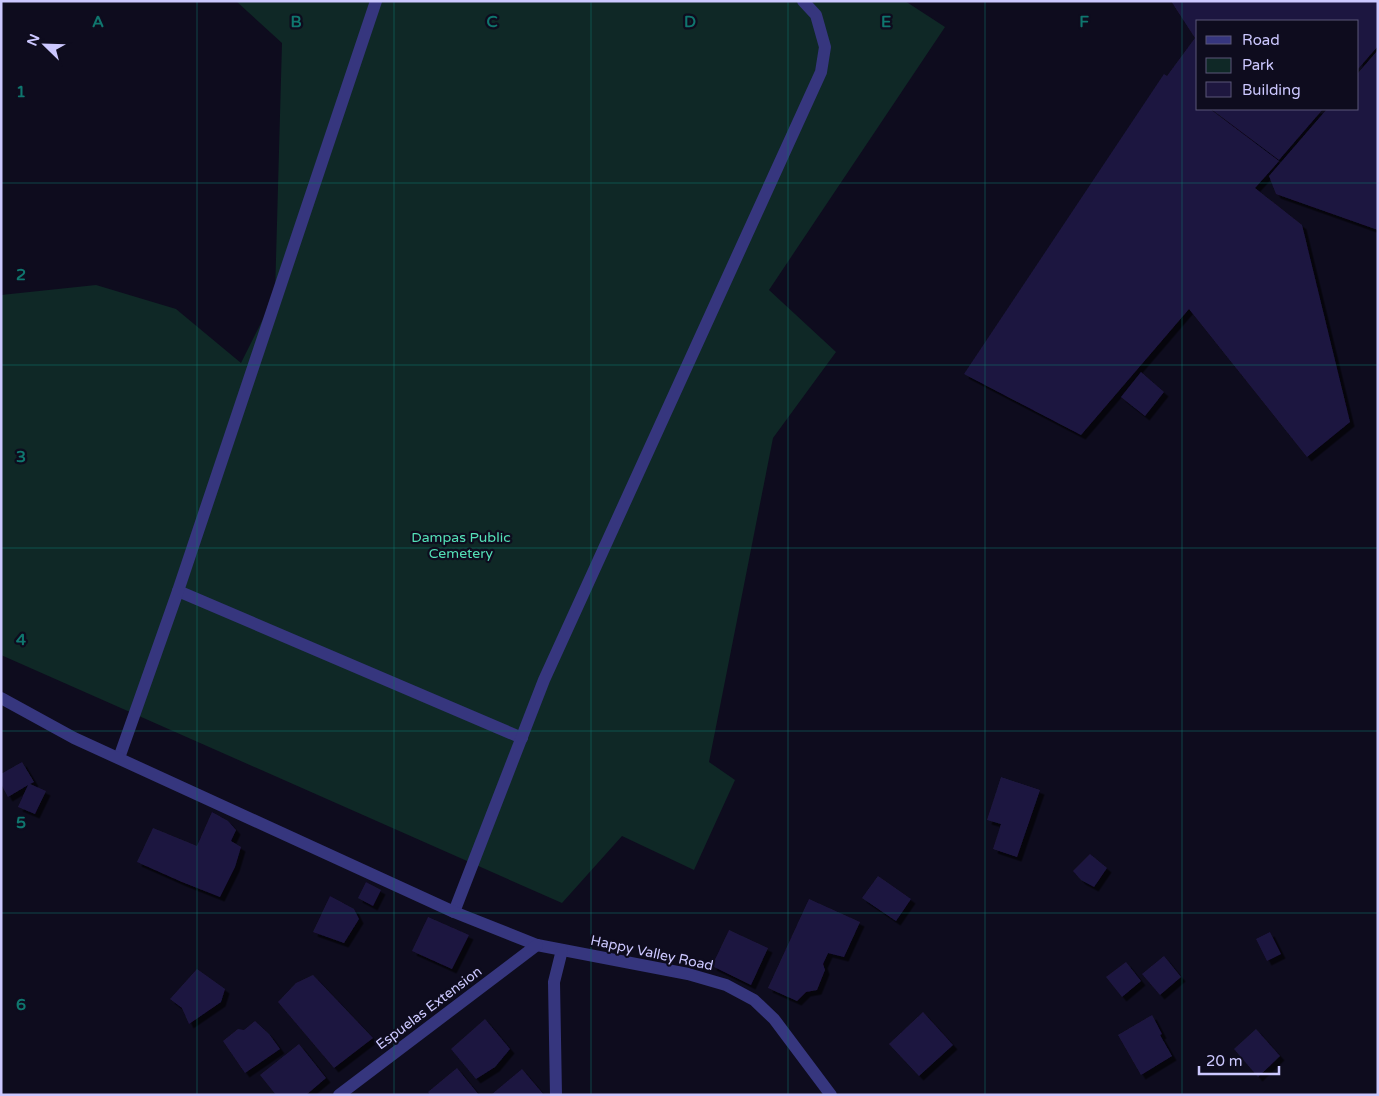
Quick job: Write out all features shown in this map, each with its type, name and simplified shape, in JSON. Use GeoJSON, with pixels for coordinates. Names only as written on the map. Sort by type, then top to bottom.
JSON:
{"type":"FeatureCollection","features":[{"type":"Feature","properties":{"kind":"street"},"geometry":{"type":"LineString","coordinates":[[119,758],[178,591],[376,1]]}},
{"type":"Feature","properties":{"kind":"street"},"geometry":{"type":"LineString","coordinates":[[454,912],[544,680],[821,72],[825,47],[816,15],[803,1]]}},
{"type":"Feature","properties":{"kind":"street"},"geometry":{"type":"LineString","coordinates":[[178,591],[522,738]]}},
{"type":"Feature","properties":{"kind":"street","name":"Happy Valley Road"},"geometry":{"type":"LineString","coordinates":[[1,698],[74,738],[454,912],[538,945],[688,974],[726,985],[754,1000],[774,1020],[831,1095]]}},
{"type":"Feature","properties":{"kind":"street","name":"Espuelas Extension"},"geometry":{"type":"LineString","coordinates":[[340,1095],[538,945]]}},
{"type":"Feature","properties":{"kind":"street"},"geometry":{"type":"LineString","coordinates":[[556,1095],[554,982],[562,950]]}},
{"type":"Feature","properties":{"kind":"green space","name":"Dampas Public Cemetery"},"geometry":{"type":"Polygon","coordinates":[[[236,1],[905,1],[945,27],[769,290],[836,352],[773,438],[709,762],[735,780],[694,870],[622,836],[562,903],[1,655],[1,295],[96,285],[176,309],[241,363],[275,295],[282,43],[236,1]]]}},
{"type":"Feature","properties":{"kind":"building"},"geometry":{"type":"Polygon","coordinates":[[[1171,1],[1378,1],[1378,46],[1359,68],[1359,20],[1196,20],[1196,110],[1211,110],[1279,161],[1255,188],[1302,225],[1350,422],[1307,457],[1189,309],[1081,435],[964,374],[1164,74],[1167,76],[1195,38],[1171,1]]]}},
{"type":"Feature","properties":{"kind":"building"},"geometry":{"type":"Polygon","coordinates":[[[1378,50],[1378,230],[1276,194],[1269,176],[1326,110],[1359,110],[1359,72],[1378,50]]]}},
{"type":"Feature","properties":{"kind":"building"},"geometry":{"type":"Polygon","coordinates":[[[1212,110],[1322,110],[1279,160],[1212,110]]]}},
{"type":"Feature","properties":{"kind":"building"},"geometry":{"type":"Polygon","coordinates":[[[1141,372],[1164,392],[1145,416],[1121,397],[1141,372]]]}},
{"type":"Feature","properties":{"kind":"building"},"geometry":{"type":"Polygon","coordinates":[[[22,762],[34,782],[30,784],[46,791],[35,814],[18,807],[28,785],[8,797],[1,784],[1,774],[22,762]]]}},
{"type":"Feature","properties":{"kind":"building"},"geometry":{"type":"Polygon","coordinates":[[[1001,777],[1040,790],[1017,857],[993,849],[1001,824],[987,820],[1001,777]]]}},
{"type":"Feature","properties":{"kind":"building"},"geometry":{"type":"Polygon","coordinates":[[[212,812],[228,821],[236,830],[231,841],[241,847],[235,867],[220,897],[137,862],[153,828],[197,846],[212,812]]]}},
{"type":"Feature","properties":{"kind":"building"},"geometry":{"type":"Polygon","coordinates":[[[1090,854],[1107,868],[1094,887],[1081,880],[1073,871],[1090,854]]]}},
{"type":"Feature","properties":{"kind":"building"},"geometry":{"type":"Polygon","coordinates":[[[878,876],[911,899],[896,921],[862,898],[878,876]]]}},
{"type":"Feature","properties":{"kind":"building"},"geometry":{"type":"Polygon","coordinates":[[[366,882],[381,890],[373,906],[358,898],[366,882]]]}},
{"type":"Feature","properties":{"kind":"building"},"geometry":{"type":"Polygon","coordinates":[[[330,896],[354,909],[359,919],[344,943],[313,932],[330,896]]]}},
{"type":"Feature","properties":{"kind":"building"},"geometry":{"type":"Polygon","coordinates":[[[809,899],[860,922],[844,957],[828,953],[823,964],[825,970],[817,990],[806,992],[797,1001],[768,988],[809,899]]]}},
{"type":"Feature","properties":{"kind":"building"},"geometry":{"type":"Polygon","coordinates":[[[428,917],[469,935],[452,969],[412,951],[428,917]]]}},
{"type":"Feature","properties":{"kind":"building"},"geometry":{"type":"Polygon","coordinates":[[[729,930],[768,948],[751,985],[712,966],[729,930]]]}},
{"type":"Feature","properties":{"kind":"building"},"geometry":{"type":"Polygon","coordinates":[[[1270,932],[1281,954],[1267,961],[1256,939],[1270,932]]]}},
{"type":"Feature","properties":{"kind":"building"},"geometry":{"type":"Polygon","coordinates":[[[1164,956],[1181,977],[1160,995],[1142,974],[1164,956]]]}},
{"type":"Feature","properties":{"kind":"building"},"geometry":{"type":"Polygon","coordinates":[[[1126,962],[1141,981],[1122,997],[1106,977],[1126,962]]]}},
{"type":"Feature","properties":{"kind":"building"},"geometry":{"type":"Polygon","coordinates":[[[197,969],[225,989],[221,1002],[189,1024],[182,1008],[170,999],[197,969]]]}},
{"type":"Feature","properties":{"kind":"building"},"geometry":{"type":"Polygon","coordinates":[[[313,975],[373,1038],[334,1068],[278,1002],[296,983],[313,975]]]}},
{"type":"Feature","properties":{"kind":"building"},"geometry":{"type":"Polygon","coordinates":[[[923,1012],[953,1045],[919,1076],[889,1044],[923,1012]]]}},
{"type":"Feature","properties":{"kind":"building"},"geometry":{"type":"Polygon","coordinates":[[[1152,1015],[1162,1034],[1160,1035],[1172,1056],[1141,1075],[1118,1035],[1152,1015]]]}},
{"type":"Feature","properties":{"kind":"building"},"geometry":{"type":"Polygon","coordinates":[[[485,1019],[510,1049],[495,1067],[476,1079],[451,1049],[485,1019]]]}},
{"type":"Feature","properties":{"kind":"building"},"geometry":{"type":"Polygon","coordinates":[[[255,1021],[269,1034],[280,1049],[245,1073],[223,1041],[238,1029],[244,1030],[255,1021]]]}},
{"type":"Feature","properties":{"kind":"building"},"geometry":{"type":"Polygon","coordinates":[[[1256,1029],[1280,1056],[1258,1077],[1234,1049],[1256,1029]]]}},
{"type":"Feature","properties":{"kind":"building"},"geometry":{"type":"Polygon","coordinates":[[[299,1044],[326,1078],[306,1095],[276,1095],[260,1075],[299,1044]]]}},
{"type":"Feature","properties":{"kind":"building"},"geometry":{"type":"Polygon","coordinates":[[[457,1068],[479,1095],[430,1095],[428,1092],[457,1068]]]}},
{"type":"Feature","properties":{"kind":"building"},"geometry":{"type":"Polygon","coordinates":[[[522,1069],[544,1095],[491,1095],[522,1069]]]}}]}
